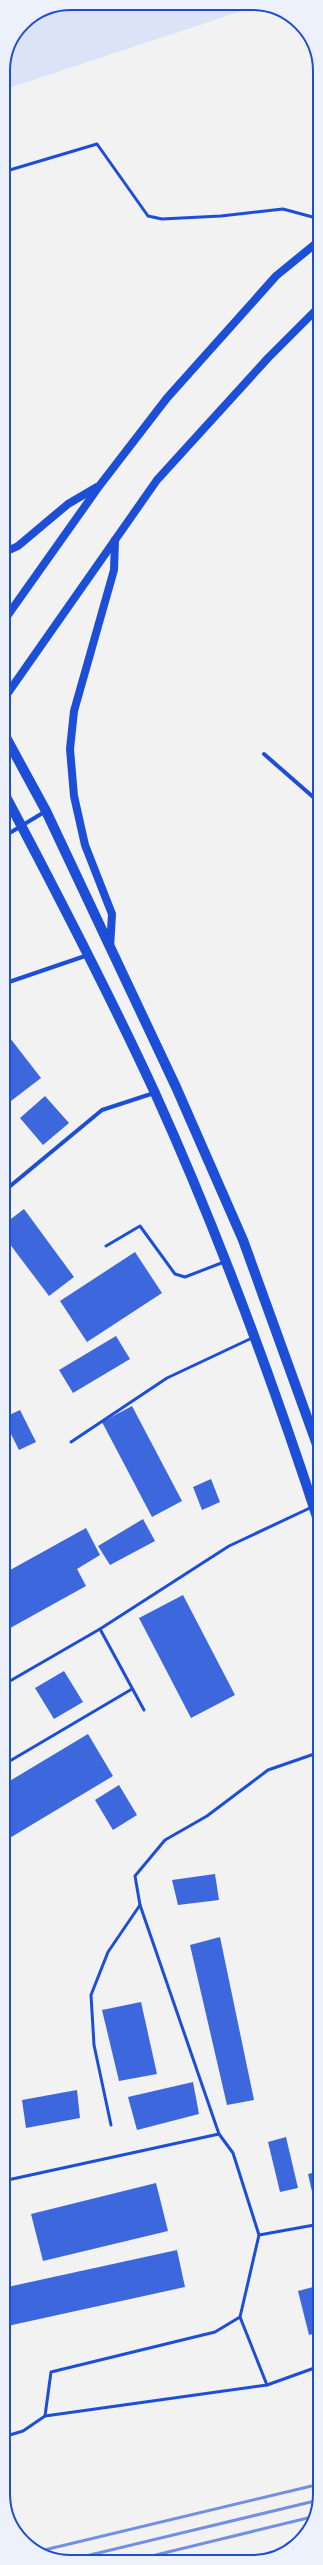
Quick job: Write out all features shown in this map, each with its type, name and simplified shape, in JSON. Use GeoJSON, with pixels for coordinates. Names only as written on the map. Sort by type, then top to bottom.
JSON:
{"type":"FeatureCollection","features":[{"type":"Feature","properties":{"kind":"main road"},"geometry":{"type":"LineString","coordinates":[[10,612],[100,485],[167,398],[276,276],[313,246]]}},
{"type":"Feature","properties":{"kind":"main road"},"geometry":{"type":"LineString","coordinates":[[10,690],[157,480],[268,358],[313,313]]}},
{"type":"Feature","properties":{"kind":"main road"},"geometry":{"type":"LineString","coordinates":[[10,550],[18,546],[68,504],[100,485]]}},
{"type":"Feature","properties":{"kind":"main road"},"geometry":{"type":"LineString","coordinates":[[110,950],[112,914],[85,846],[74,796],[70,749],[74,711],[114,570],[115,540]]}},
{"type":"Feature","properties":{"kind":"main road"},"geometry":{"type":"LineString","coordinates":[[10,745],[46,811],[110,950],[176,1087],[243,1240],[313,1433]]}},
{"type":"Feature","properties":{"kind":"main road"},"geometry":{"type":"LineString","coordinates":[[10,804],[89,954],[155,1093],[226,1261],[313,1503]]}},
{"type":"Feature","properties":{"kind":"street"},"geometry":{"type":"LineString","coordinates":[[264,754],[313,797]]}},
{"type":"Feature","properties":{"kind":"street"},"geometry":{"type":"LineString","coordinates":[[10,832],[21,824],[46,811]]}},
{"type":"Feature","properties":{"kind":"street"},"geometry":{"type":"LineString","coordinates":[[10,982],[89,954]]}},
{"type":"Feature","properties":{"kind":"street"},"geometry":{"type":"LineString","coordinates":[[10,1186],[102,1110],[155,1093]]}},
{"type":"Feature","properties":{"kind":"lane"},"geometry":{"type":"LineString","coordinates":[[10,170],[97,144],[148,216],[162,219],[206,217],[283,209],[313,217]]}},
{"type":"Feature","properties":{"kind":"lane"},"geometry":{"type":"LineString","coordinates":[[106,1246],[140,1226],[175,1274],[185,1277],[226,1261]]}},
{"type":"Feature","properties":{"kind":"lane"},"geometry":{"type":"LineString","coordinates":[[71,1442],[167,1378],[254,1337]]}},
{"type":"Feature","properties":{"kind":"lane"},"geometry":{"type":"LineString","coordinates":[[10,1681],[100,1629],[229,1546],[313,1506]]}},
{"type":"Feature","properties":{"kind":"lane"},"geometry":{"type":"LineString","coordinates":[[100,1629],[144,1710]]}},
{"type":"Feature","properties":{"kind":"lane"},"geometry":{"type":"LineString","coordinates":[[10,1761],[132,1689]]}},
{"type":"Feature","properties":{"kind":"lane"},"geometry":{"type":"LineString","coordinates":[[267,2385],[240,2317],[259,2235],[233,2153],[219,2134],[140,1905],[135,1876],[165,1840],[206,1816],[268,1770],[313,1754]]}},
{"type":"Feature","properties":{"kind":"lane"},"geometry":{"type":"LineString","coordinates":[[111,2125],[94,2045],[91,1995],[108,1952],[140,1905]]}},
{"type":"Feature","properties":{"kind":"lane"},"geometry":{"type":"LineString","coordinates":[[10,2179],[219,2134]]}},
{"type":"Feature","properties":{"kind":"lane"},"geometry":{"type":"LineString","coordinates":[[259,2235],[313,2225]]}},
{"type":"Feature","properties":{"kind":"lane"},"geometry":{"type":"LineString","coordinates":[[45,2416],[51,2372],[214,2332],[240,2317]]}},
{"type":"Feature","properties":{"kind":"lane"},"geometry":{"type":"LineString","coordinates":[[10,2435],[23,2431],[45,2416],[267,2385],[313,2369]]}},
{"type":"Feature","properties":{"kind":"shaded area"},"geometry":{"type":"Polygon","coordinates":[[[245,10],[10,88],[11,59],[20,37],[37,20],[59,11],[245,10]]]}},
{"type":"Feature","properties":{"kind":"building"},"geometry":{"type":"Polygon","coordinates":[[[10,1038],[41,1078],[11,1101],[10,1100],[10,1038]]]}},
{"type":"Feature","properties":{"kind":"building"},"geometry":{"type":"Polygon","coordinates":[[[45,1096],[69,1123],[43,1145],[20,1118],[45,1096]]]}},
{"type":"Feature","properties":{"kind":"building"},"geometry":{"type":"Polygon","coordinates":[[[24,1209],[74,1277],[49,1296],[10,1244],[10,1220],[24,1209]]]}},
{"type":"Feature","properties":{"kind":"building"},"geometry":{"type":"Polygon","coordinates":[[[135,1252],[162,1293],[87,1342],[60,1301],[135,1252]]]}},
{"type":"Feature","properties":{"kind":"building"},"geometry":{"type":"Polygon","coordinates":[[[116,1336],[130,1359],[73,1393],[59,1370],[116,1336]]]}},
{"type":"Feature","properties":{"kind":"building"},"geometry":{"type":"Polygon","coordinates":[[[132,1406],[182,1501],[152,1517],[102,1422],[132,1406]]]}},
{"type":"Feature","properties":{"kind":"building"},"geometry":{"type":"Polygon","coordinates":[[[20,1410],[36,1442],[19,1450],[10,1432],[10,1415],[20,1410]]]}},
{"type":"Feature","properties":{"kind":"building"},"geometry":{"type":"Polygon","coordinates":[[[211,1479],[220,1502],[202,1510],[193,1487],[211,1479]]]}},
{"type":"Feature","properties":{"kind":"building"},"geometry":{"type":"Polygon","coordinates":[[[143,1519],[155,1541],[110,1565],[98,1546],[143,1519]]]}},
{"type":"Feature","properties":{"kind":"building"},"geometry":{"type":"Polygon","coordinates":[[[86,1528],[100,1555],[77,1569],[86,1586],[10,1628],[10,1570],[86,1528]]]}},
{"type":"Feature","properties":{"kind":"building"},"geometry":{"type":"Polygon","coordinates":[[[183,1595],[235,1695],[191,1718],[139,1618],[183,1595]]]}},
{"type":"Feature","properties":{"kind":"building"},"geometry":{"type":"Polygon","coordinates":[[[64,1671],[83,1702],[54,1719],[35,1688],[64,1671]]]}},
{"type":"Feature","properties":{"kind":"building"},"geometry":{"type":"Polygon","coordinates":[[[88,1734],[113,1776],[10,1838],[10,1781],[88,1734]]]}},
{"type":"Feature","properties":{"kind":"building"},"geometry":{"type":"Polygon","coordinates":[[[119,1785],[137,1815],[113,1830],[95,1800],[119,1785]]]}},
{"type":"Feature","properties":{"kind":"building"},"geometry":{"type":"Polygon","coordinates":[[[215,1874],[219,1900],[178,1905],[172,1880],[215,1874]]]}},
{"type":"Feature","properties":{"kind":"building"},"geometry":{"type":"Polygon","coordinates":[[[220,1937],[254,2100],[227,2105],[190,1945],[220,1937]]]}},
{"type":"Feature","properties":{"kind":"building"},"geometry":{"type":"Polygon","coordinates":[[[141,2002],[157,2074],[119,2081],[102,2010],[141,2002]]]}},
{"type":"Feature","properties":{"kind":"building"},"geometry":{"type":"Polygon","coordinates":[[[193,2082],[199,2114],[137,2130],[128,2097],[193,2082]]]}},
{"type":"Feature","properties":{"kind":"building"},"geometry":{"type":"Polygon","coordinates":[[[77,2090],[80,2118],[26,2128],[22,2100],[77,2090]]]}},
{"type":"Feature","properties":{"kind":"building"},"geometry":{"type":"Polygon","coordinates":[[[286,2137],[298,2188],[280,2192],[268,2142],[286,2137]]]}},
{"type":"Feature","properties":{"kind":"building"},"geometry":{"type":"Polygon","coordinates":[[[313,2173],[313,2196],[308,2174],[313,2173]]]}},
{"type":"Feature","properties":{"kind":"building"},"geometry":{"type":"Polygon","coordinates":[[[156,2183],[168,2231],[43,2261],[31,2214],[156,2183]]]}},
{"type":"Feature","properties":{"kind":"building"},"geometry":{"type":"Polygon","coordinates":[[[177,2250],[185,2287],[10,2325],[10,2286],[177,2250]]]}},
{"type":"Feature","properties":{"kind":"building"},"geometry":{"type":"Polygon","coordinates":[[[313,2287],[313,2334],[309,2335],[298,2291],[313,2287]]]}},
{"type":"Feature","properties":{"kind":"railway"},"geometry":{"type":"LineString","coordinates":[[46,2550],[313,2486]]}},
{"type":"Feature","properties":{"kind":"railway"},"geometry":{"type":"LineString","coordinates":[[90,2555],[312,2502]]}},
{"type":"Feature","properties":{"kind":"railway"},"geometry":{"type":"LineString","coordinates":[[156,2555],[308,2518]]}}]}
